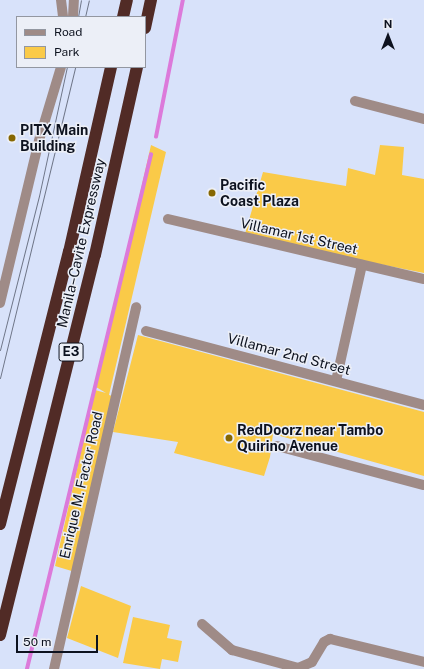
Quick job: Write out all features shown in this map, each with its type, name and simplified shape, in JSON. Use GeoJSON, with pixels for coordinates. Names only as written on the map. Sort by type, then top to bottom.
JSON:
{"type":"FeatureCollection","features":[{"type":"Feature","properties":{"kind":"highway"},"geometry":{"type":"LineString","coordinates":[[121,16],[122,0]]}},
{"type":"Feature","properties":{"kind":"highway"},"geometry":{"type":"LineString","coordinates":[[121,16],[127,0]]}},
{"type":"Feature","properties":{"kind":"highway"},"geometry":{"type":"LineString","coordinates":[[146,23],[151,0]]}},
{"type":"Feature","properties":{"kind":"highway","name":"Manila–Cavite Expressway"},"geometry":{"type":"LineString","coordinates":[[0,524],[69,252],[111,68]]}},
{"type":"Feature","properties":{"kind":"highway","name":"Manila–Cavite Expressway"},"geometry":{"type":"LineString","coordinates":[[0,635],[86,294],[137,68]]}},
{"type":"Feature","properties":{"kind":"street"},"geometry":{"type":"LineString","coordinates":[[60,0],[63,16]]}},
{"type":"Feature","properties":{"kind":"street"},"geometry":{"type":"LineString","coordinates":[[73,16],[74,0]]}},
{"type":"Feature","properties":{"kind":"street"},"geometry":{"type":"LineString","coordinates":[[0,303],[40,137],[53,68]]}},
{"type":"Feature","properties":{"kind":"street"},"geometry":{"type":"LineString","coordinates":[[40,137],[61,68]]}},
{"type":"Feature","properties":{"kind":"street"},"geometry":{"type":"LineString","coordinates":[[355,101],[424,119]]}},
{"type":"Feature","properties":{"kind":"street","name":"Villamar 1st Street"},"geometry":{"type":"LineString","coordinates":[[168,219],[424,279]]}},
{"type":"Feature","properties":{"kind":"street"},"geometry":{"type":"LineString","coordinates":[[336,381],[362,265]]}},
{"type":"Feature","properties":{"kind":"street","name":"Enrique M. Factor Road"},"geometry":{"type":"LineString","coordinates":[[54,669],[136,307]]}},
{"type":"Feature","properties":{"kind":"street","name":"Villamar 2nd Street"},"geometry":{"type":"LineString","coordinates":[[146,331],[336,381],[424,406]]}},
{"type":"Feature","properties":{"kind":"street"},"geometry":{"type":"LineString","coordinates":[[277,446],[424,485]]}},
{"type":"Feature","properties":{"kind":"street"},"geometry":{"type":"LineString","coordinates":[[202,624],[232,650],[298,668],[312,662],[324,642],[330,639],[424,662]]}},
{"type":"Feature","properties":{"kind":"green space"},"geometry":{"type":"Polygon","coordinates":[[[151,145],[166,152],[109,395],[112,396],[75,572],[55,566],[95,390],[106,393],[96,387],[151,145]]]}},
{"type":"Feature","properties":{"kind":"green space"},"geometry":{"type":"Polygon","coordinates":[[[380,145],[404,147],[402,175],[424,179],[424,273],[244,237],[263,172],[346,186],[348,168],[375,175],[380,145]]]}},
{"type":"Feature","properties":{"kind":"green space"},"geometry":{"type":"Polygon","coordinates":[[[138,335],[424,412],[424,476],[273,434],[270,457],[264,476],[174,453],[178,442],[113,432],[138,335]]]}},
{"type":"Feature","properties":{"kind":"green space"},"geometry":{"type":"Polygon","coordinates":[[[81,586],[131,606],[118,658],[67,638],[81,586]]]}},
{"type":"Feature","properties":{"kind":"green space"},"geometry":{"type":"Polygon","coordinates":[[[133,617],[170,625],[167,638],[182,641],[178,662],[162,659],[160,669],[123,663],[133,617]]]}},
{"type":"Feature","properties":{"kind":"waterway"},"geometry":{"type":"LineString","coordinates":[[156,137],[183,0]]}},
{"type":"Feature","properties":{"kind":"waterway"},"geometry":{"type":"LineString","coordinates":[[27,669],[151,155]]}},
{"type":"Feature","properties":{"kind":"tram line"},"geometry":{"type":"LineString","coordinates":[[78,16],[81,0]]}},
{"type":"Feature","properties":{"kind":"tram line"},"geometry":{"type":"LineString","coordinates":[[85,16],[89,0]]}},
{"type":"Feature","properties":{"kind":"tram line"},"geometry":{"type":"LineString","coordinates":[[0,350],[39,196],[67,68]]}},
{"type":"Feature","properties":{"kind":"tram line"},"geometry":{"type":"LineString","coordinates":[[0,378],[75,68]]}},
{"type":"Feature","properties":{"kind":"place","name":"PITX Main Building"},"geometry":{"type":"Point","coordinates":[12,138]}},
{"type":"Feature","properties":{"kind":"place","name":"Pacific Coast Plaza"},"geometry":{"type":"Point","coordinates":[212,193]}},
{"type":"Feature","properties":{"kind":"place","name":"RedDoorz near Tambo Quirino Avenue"},"geometry":{"type":"Point","coordinates":[229,438]}}]}
